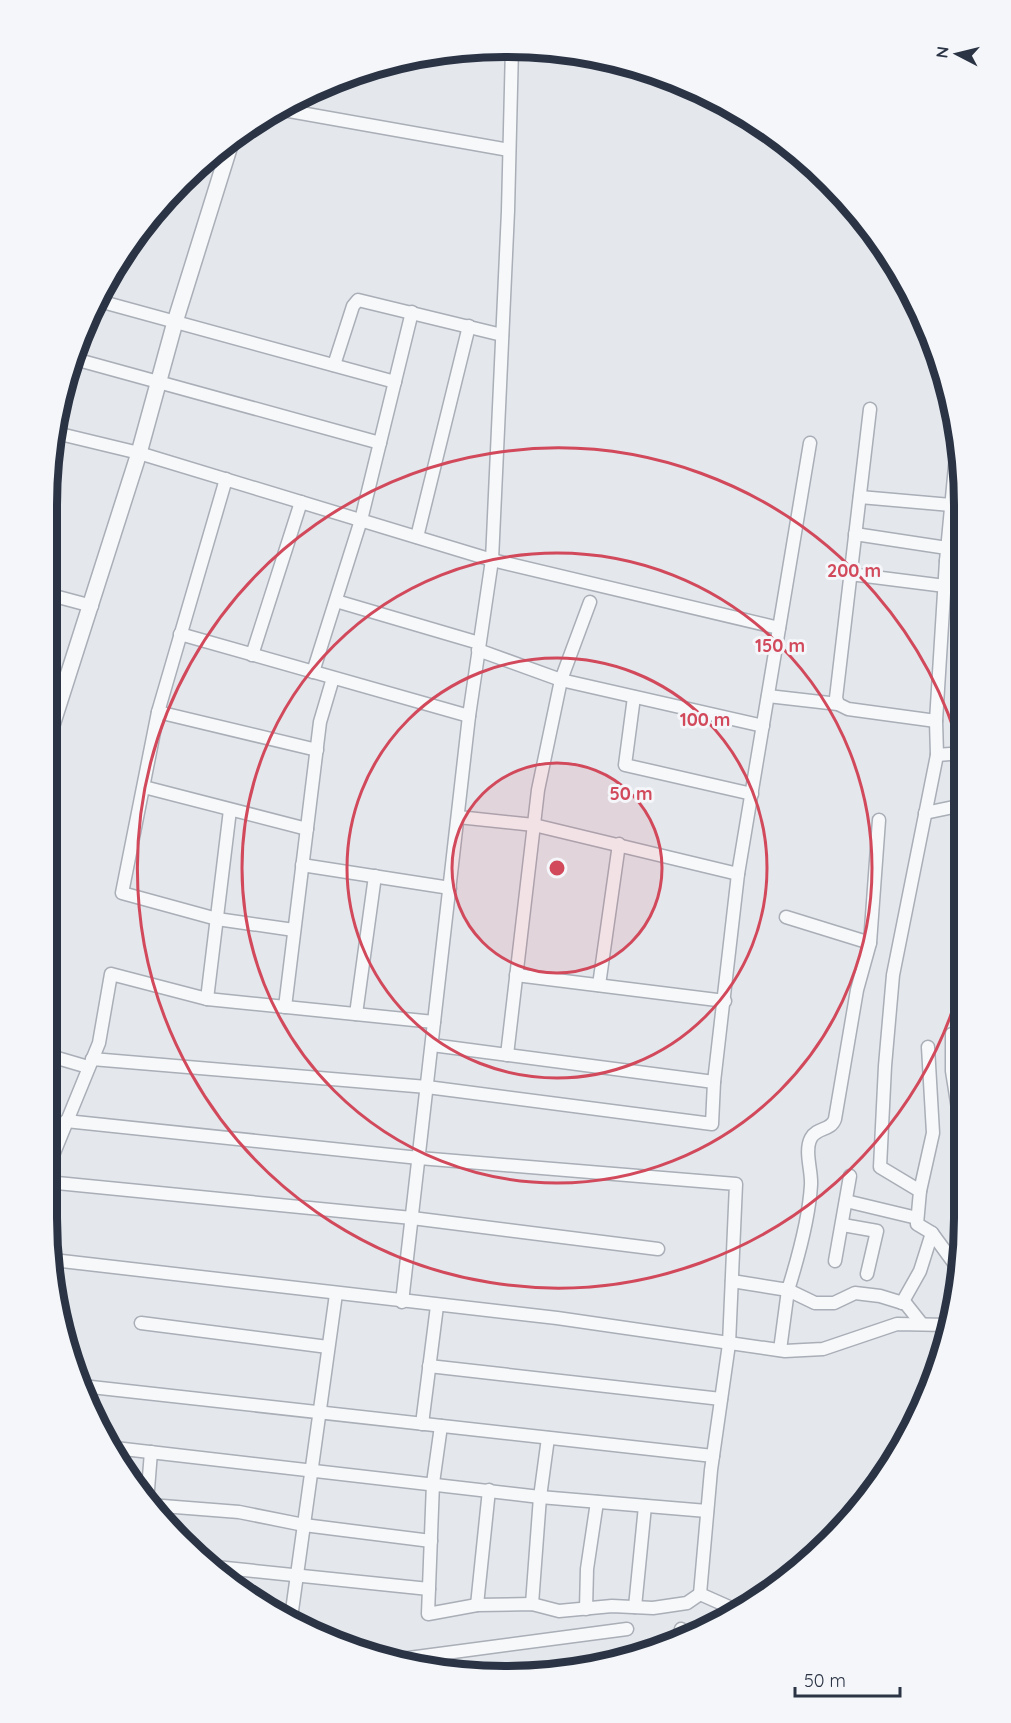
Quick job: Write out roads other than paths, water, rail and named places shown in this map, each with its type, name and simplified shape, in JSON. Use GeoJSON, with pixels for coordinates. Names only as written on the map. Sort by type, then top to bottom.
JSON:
{"type":"FeatureCollection","features":[{"type":"Feature","properties":{"kind":"street"},"geometry":{"type":"LineString","coordinates":[[402,1302],[469,716],[492,560],[512,57]]}},
{"type":"Feature","properties":{"kind":"street"},"geometry":{"type":"LineString","coordinates":[[291,111],[509,150]]}},
{"type":"Feature","properties":{"kind":"street"},"geometry":{"type":"LineString","coordinates":[[57,686],[92,606],[228,154]]}},
{"type":"Feature","properties":{"kind":"street"},"geometry":{"type":"LineString","coordinates":[[334,365],[353,306],[358,300],[502,335]]}},
{"type":"Feature","properties":{"kind":"street"},"geometry":{"type":"LineString","coordinates":[[105,303],[395,382]]}},
{"type":"Feature","properties":{"kind":"street"},"geometry":{"type":"LineString","coordinates":[[313,672],[361,520],[412,312]]}},
{"type":"Feature","properties":{"kind":"street"},"geometry":{"type":"LineString","coordinates":[[417,537],[469,326]]}},
{"type":"Feature","properties":{"kind":"street"},"geometry":{"type":"LineString","coordinates":[[81,361],[380,442]]}},
{"type":"Feature","properties":{"kind":"street"},"geometry":{"type":"LineString","coordinates":[[838,704],[836,692],[870,409]]}},
{"type":"Feature","properties":{"kind":"street"},"geometry":{"type":"LineString","coordinates":[[63,435],[139,453],[492,560],[779,628]]}},
{"type":"Feature","properties":{"kind":"street"},"geometry":{"type":"LineString","coordinates":[[57,1056],[90,1063],[427,1087],[712,1124],[714,1082],[738,874],[810,443]]}},
{"type":"Feature","properties":{"kind":"street"},"geometry":{"type":"LineString","coordinates":[[226,479],[158,712],[122,893],[217,918],[294,930]]}},
{"type":"Feature","properties":{"kind":"street"},"geometry":{"type":"LineString","coordinates":[[920,1191],[880,1167],[885,1066],[893,975],[937,755],[936,722],[953,483]]}},
{"type":"Feature","properties":{"kind":"street"},"geometry":{"type":"LineString","coordinates":[[860,497],[951,505]]}},
{"type":"Feature","properties":{"kind":"street"},"geometry":{"type":"LineString","coordinates":[[252,655],[302,502]]}},
{"type":"Feature","properties":{"kind":"street"},"geometry":{"type":"LineString","coordinates":[[855,534],[947,548]]}},
{"type":"Feature","properties":{"kind":"street"},"geometry":{"type":"LineString","coordinates":[[946,561],[954,561]]}},
{"type":"Feature","properties":{"kind":"street"},"geometry":{"type":"LineString","coordinates":[[850,574],[945,586]]}},
{"type":"Feature","properties":{"kind":"street"},"geometry":{"type":"LineString","coordinates":[[57,597],[92,606]]}},
{"type":"Feature","properties":{"kind":"street"},"geometry":{"type":"LineString","coordinates":[[336,601],[479,646],[561,680],[763,726]]}},
{"type":"Feature","properties":{"kind":"street"},"geometry":{"type":"LineString","coordinates":[[507,1055],[538,790],[561,680],[590,602]]}},
{"type":"Feature","properties":{"kind":"street"},"geometry":{"type":"LineString","coordinates":[[180,634],[469,716]]}},
{"type":"Feature","properties":{"kind":"street"},"geometry":{"type":"LineString","coordinates":[[285,1007],[320,722],[333,678]]}},
{"type":"Feature","properties":{"kind":"street"},"geometry":{"type":"LineString","coordinates":[[768,696],[838,704],[848,708],[936,722]]}},
{"type":"Feature","properties":{"kind":"street"},"geometry":{"type":"LineString","coordinates":[[634,697],[625,765],[752,794]]}},
{"type":"Feature","properties":{"kind":"street"},"geometry":{"type":"LineString","coordinates":[[158,712],[317,750]]}},
{"type":"Feature","properties":{"kind":"street"},"geometry":{"type":"LineString","coordinates":[[937,755],[954,754]]}},
{"type":"Feature","properties":{"kind":"street"},"geometry":{"type":"LineString","coordinates":[[144,787],[307,828]]}},
{"type":"Feature","properties":{"kind":"street"},"geometry":{"type":"LineString","coordinates":[[925,813],[954,807]]}},
{"type":"Feature","properties":{"kind":"street"},"geometry":{"type":"LineString","coordinates":[[207,999],[230,810]]}},
{"type":"Feature","properties":{"kind":"street"},"geometry":{"type":"LineString","coordinates":[[458,817],[534,825],[738,874]]}},
{"type":"Feature","properties":{"kind":"street"},"geometry":{"type":"LineString","coordinates":[[780,1350],[788,1290],[811,1183],[809,1145],[811,1137],[816,1132],[829,1128],[835,1119],[857,990],[870,943],[879,820]]}},
{"type":"Feature","properties":{"kind":"street"},"geometry":{"type":"LineString","coordinates":[[599,985],[619,844]]}},
{"type":"Feature","properties":{"kind":"street"},"geometry":{"type":"LineString","coordinates":[[302,865],[450,888]]}},
{"type":"Feature","properties":{"kind":"street"},"geometry":{"type":"LineString","coordinates":[[356,1014],[375,876]]}},
{"type":"Feature","properties":{"kind":"street"},"geometry":{"type":"LineString","coordinates":[[786,917],[870,943]]}},
{"type":"Feature","properties":{"kind":"street"},"geometry":{"type":"LineString","coordinates":[[57,1143],[99,1043],[111,974],[207,999],[434,1022]]}},
{"type":"Feature","properties":{"kind":"street"},"geometry":{"type":"LineString","coordinates":[[516,975],[724,1000]]}},
{"type":"Feature","properties":{"kind":"street"},"geometry":{"type":"LineString","coordinates":[[954,1033],[952,1034],[951,1071],[954,1088]]}},
{"type":"Feature","properties":{"kind":"street"},"geometry":{"type":"LineString","coordinates":[[432,1045],[714,1082]]}},
{"type":"Feature","properties":{"kind":"street"},"geometry":{"type":"LineString","coordinates":[[928,1047],[933,1133],[920,1191],[917,1224],[932,1233],[952,1260]]}},
{"type":"Feature","properties":{"kind":"street"},"geometry":{"type":"LineString","coordinates":[[66,1121],[419,1158],[736,1184],[729,1344],[713,1456],[700,1594]]}},
{"type":"Feature","properties":{"kind":"street"},"geometry":{"type":"LineString","coordinates":[[835,1261],[850,1176]]}},
{"type":"Feature","properties":{"kind":"street"},"geometry":{"type":"LineString","coordinates":[[57,1183],[412,1218],[658,1249]]}},
{"type":"Feature","properties":{"kind":"street"},"geometry":{"type":"LineString","coordinates":[[846,1201],[917,1218]]}},
{"type":"Feature","properties":{"kind":"street"},"geometry":{"type":"LineString","coordinates":[[843,1225],[878,1231],[867,1274]]}},
{"type":"Feature","properties":{"kind":"street"},"geometry":{"type":"LineString","coordinates":[[902,1303],[920,1271],[932,1233]]}},
{"type":"Feature","properties":{"kind":"street"},"geometry":{"type":"LineString","coordinates":[[59,1261],[402,1302],[557,1318],[780,1350],[823,1349],[897,1324],[941,1324]]}},
{"type":"Feature","properties":{"kind":"street"},"geometry":{"type":"LineString","coordinates":[[732,1281],[788,1290],[815,1303],[834,1303],[855,1293],[880,1296],[902,1303],[921,1323]]}},
{"type":"Feature","properties":{"kind":"street"},"geometry":{"type":"LineString","coordinates":[[292,1612],[336,1294]]}},
{"type":"Feature","properties":{"kind":"street"},"geometry":{"type":"LineString","coordinates":[[422,1424],[437,1306]]}},
{"type":"Feature","properties":{"kind":"street"},"geometry":{"type":"LineString","coordinates":[[141,1323],[328,1347]]}},
{"type":"Feature","properties":{"kind":"street"},"geometry":{"type":"LineString","coordinates":[[429,1366],[721,1399]]}},
{"type":"Feature","properties":{"kind":"street"},"geometry":{"type":"LineString","coordinates":[[90,1387],[713,1456]]}},
{"type":"Feature","properties":{"kind":"street"},"geometry":{"type":"LineString","coordinates":[[441,1426],[433,1483],[428,1614],[477,1605],[532,1604],[559,1611],[612,1606],[653,1608],[687,1603],[700,1594]]}},
{"type":"Feature","properties":{"kind":"street"},"geometry":{"type":"LineString","coordinates":[[532,1604],[540,1497],[548,1438]]}},
{"type":"Feature","properties":{"kind":"street"},"geometry":{"type":"LineString","coordinates":[[121,1449],[540,1497],[707,1511]]}},
{"type":"Feature","properties":{"kind":"street"},"geometry":{"type":"LineString","coordinates":[[149,1489],[151,1452]]}},
{"type":"Feature","properties":{"kind":"street"},"geometry":{"type":"LineString","coordinates":[[477,1605],[489,1490]]}},
{"type":"Feature","properties":{"kind":"street"},"geometry":{"type":"LineString","coordinates":[[586,1609],[587,1569],[597,1502]]}},
{"type":"Feature","properties":{"kind":"street"},"geometry":{"type":"LineString","coordinates":[[161,1504],[239,1512],[304,1525],[431,1541]]}},
{"type":"Feature","properties":{"kind":"street"},"geometry":{"type":"LineString","coordinates":[[635,1607],[645,1506]]}},
{"type":"Feature","properties":{"kind":"street"},"geometry":{"type":"LineString","coordinates":[[226,1568],[429,1589]]}},
{"type":"Feature","properties":{"kind":"street"},"geometry":{"type":"LineString","coordinates":[[700,1594],[729,1607]]}},
{"type":"Feature","properties":{"kind":"street"},"geometry":{"type":"LineString","coordinates":[[417,1657],[627,1629]]}}]}
